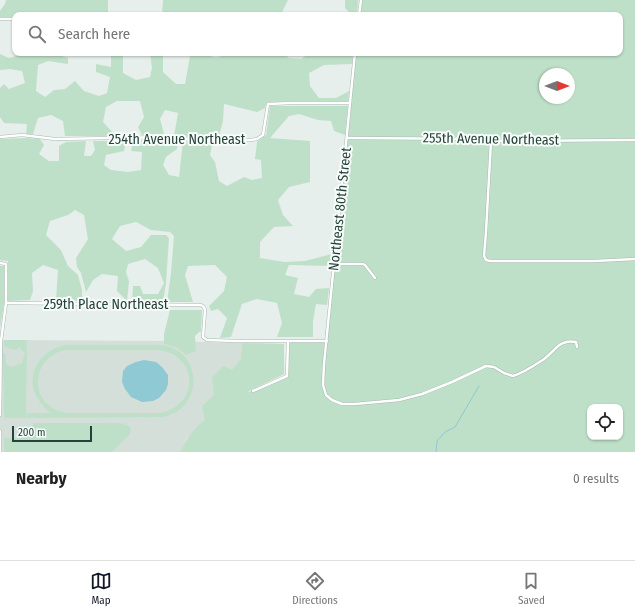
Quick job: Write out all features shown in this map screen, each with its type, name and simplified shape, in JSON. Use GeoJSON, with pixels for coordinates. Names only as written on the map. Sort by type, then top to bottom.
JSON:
{"type":"FeatureCollection","features":[{"type":"Feature","properties":{"kind":"street"},"geometry":{"type":"LineString","coordinates":[[359,12],[361,0]]}},
{"type":"Feature","properties":{"kind":"street"},"geometry":{"type":"LineString","coordinates":[[0,19],[12,19]]}},
{"type":"Feature","properties":{"kind":"street","name":"Northeast 80th Street"},"geometry":{"type":"LineString","coordinates":[[355,56],[324,364],[324,385],[326,395],[332,400],[342,404],[399,400],[422,394],[486,366],[494,367],[513,376],[518,375],[543,361],[561,344],[570,341],[576,342],[577,347]]}},
{"type":"Feature","properties":{"kind":"street","name":"254th Avenue Northeast"},"geometry":{"type":"LineString","coordinates":[[0,136],[22,135],[55,139],[169,137],[186,139],[250,140],[257,139],[263,134],[268,104],[350,103]]}},
{"type":"Feature","properties":{"kind":"street","name":"255th Avenue Northeast"},"geometry":{"type":"LineString","coordinates":[[347,138],[489,138],[491,141],[635,140]]}},
{"type":"Feature","properties":{"kind":"street"},"geometry":{"type":"LineString","coordinates":[[491,141],[484,256],[486,260],[595,261],[635,259]]}},
{"type":"Feature","properties":{"kind":"street"},"geometry":{"type":"LineString","coordinates":[[0,263],[6,264],[6,303],[1,341],[0,415]]}},
{"type":"Feature","properties":{"kind":"street"},"geometry":{"type":"LineString","coordinates":[[334,264],[363,264],[375,278]]}},
{"type":"Feature","properties":{"kind":"street","name":"259th Place Northeast"},"geometry":{"type":"LineString","coordinates":[[6,303],[201,304],[205,310],[203,337],[207,340],[288,341]]}},
{"type":"Feature","properties":{"kind":"street"},"geometry":{"type":"LineString","coordinates":[[253,391],[287,376],[288,341],[327,341]]}},
{"type":"Feature","properties":{"kind":"street"},"geometry":{"type":"LineString","coordinates":[[0,431],[0,452]]}},
{"type":"Feature","properties":{"kind":"shaded area"},"geometry":{"type":"Polygon","coordinates":[[[0,340],[168,341],[284,344],[284,374],[244,393],[187,438],[180,452],[0,452],[0,340]]]}},
{"type":"Feature","properties":{"kind":"green space"},"geometry":{"type":"Polygon","coordinates":[[[6,0],[108,0],[108,12],[12,12],[12,17],[0,17],[0,11],[6,0]]]}},
{"type":"Feature","properties":{"kind":"green space"},"geometry":{"type":"Polygon","coordinates":[[[163,0],[288,0],[282,12],[162,12],[163,0]]]}},
{"type":"Feature","properties":{"kind":"green space"},"geometry":{"type":"Polygon","coordinates":[[[345,0],[358,0],[357,12],[349,12],[345,8],[345,0]]]}},
{"type":"Feature","properties":{"kind":"green space"},"geometry":{"type":"Polygon","coordinates":[[[361,0],[635,0],[635,452],[180,452],[191,434],[205,420],[202,406],[214,395],[212,378],[223,366],[232,370],[241,359],[242,343],[284,344],[284,374],[247,392],[253,391],[287,376],[288,341],[327,341],[355,56],[623,56],[623,12],[359,12],[361,0]]]}},
{"type":"Feature","properties":{"kind":"green space"},"geometry":{"type":"Polygon","coordinates":[[[0,54],[9,58],[16,56],[62,56],[68,58],[68,64],[48,61],[38,65],[36,91],[45,97],[54,90],[65,89],[75,81],[84,91],[99,96],[107,93],[110,77],[96,72],[96,64],[111,67],[111,56],[123,56],[123,73],[136,80],[150,77],[152,68],[150,56],[163,56],[163,72],[176,84],[185,84],[190,56],[210,56],[216,58],[222,56],[287,56],[288,58],[301,59],[306,56],[353,56],[352,64],[324,65],[309,73],[310,86],[319,98],[336,98],[349,91],[348,102],[267,102],[265,108],[257,112],[224,104],[223,121],[219,136],[196,137],[174,136],[178,113],[165,110],[160,119],[164,134],[142,135],[138,127],[144,117],[140,101],[117,101],[106,107],[103,122],[116,136],[65,136],[63,121],[51,115],[38,118],[33,134],[26,134],[27,124],[4,123],[0,117],[0,88],[4,84],[9,89],[25,83],[22,71],[10,69],[0,70],[0,54]]]}},
{"type":"Feature","properties":{"kind":"green space"},"geometry":{"type":"Polygon","coordinates":[[[270,106],[348,106],[345,135],[334,131],[331,121],[318,120],[299,114],[289,116],[270,138],[310,141],[310,182],[289,187],[278,200],[283,215],[293,226],[274,227],[260,242],[260,258],[285,262],[305,261],[332,254],[331,266],[289,265],[285,275],[298,278],[294,294],[309,297],[316,289],[329,288],[327,305],[316,304],[313,321],[313,337],[277,337],[282,323],[277,303],[257,299],[242,304],[231,337],[220,338],[227,318],[218,309],[211,311],[209,306],[224,291],[227,277],[215,265],[188,266],[185,275],[193,302],[167,302],[174,236],[170,232],[151,230],[136,222],[120,226],[112,239],[126,251],[141,247],[151,235],[166,235],[169,238],[166,283],[163,302],[132,301],[133,286],[140,286],[143,294],[158,294],[164,283],[158,268],[145,259],[128,264],[126,272],[129,281],[127,301],[117,291],[118,276],[102,274],[93,280],[86,292],[81,273],[77,267],[76,258],[88,239],[84,215],[75,210],[68,215],[50,221],[46,235],[61,250],[68,266],[78,275],[82,290],[82,301],[56,300],[58,270],[43,265],[32,273],[33,291],[30,300],[8,301],[8,261],[0,260],[0,139],[40,139],[44,145],[39,154],[49,161],[59,161],[59,146],[66,142],[86,141],[84,156],[91,156],[95,150],[93,141],[126,141],[124,151],[106,155],[104,165],[111,170],[128,172],[141,170],[142,152],[131,151],[133,141],[178,141],[177,149],[166,157],[163,165],[169,175],[179,177],[183,141],[213,141],[210,155],[215,162],[219,181],[227,186],[244,177],[252,180],[262,178],[261,160],[255,159],[257,142],[266,135],[270,106]]]}},
{"type":"Feature","properties":{"kind":"green space"},"geometry":{"type":"Polygon","coordinates":[[[0,266],[4,266],[4,303],[0,328],[0,266]]]}},
{"type":"Feature","properties":{"kind":"green space"},"geometry":{"type":"Polygon","coordinates":[[[170,310],[202,310],[201,332],[195,336],[196,351],[186,355],[176,347],[164,344],[164,334],[170,310]]]}},
{"type":"Feature","properties":{"kind":"green space"},"geometry":{"type":"Polygon","coordinates":[[[4,340],[27,340],[26,418],[5,418],[4,416],[3,352],[6,355],[6,364],[12,367],[22,363],[25,353],[19,347],[16,350],[4,346],[4,340]]]}},
{"type":"Feature","properties":{"kind":"green space"},"geometry":{"type":"Polygon","coordinates":[[[67,345],[160,345],[174,349],[184,356],[191,366],[194,378],[192,391],[187,402],[178,411],[164,417],[27,418],[27,413],[50,413],[41,404],[36,396],[33,376],[35,368],[44,355],[59,347],[67,345]],[[66,350],[54,355],[45,362],[40,372],[38,383],[40,393],[46,402],[55,409],[68,413],[158,413],[172,409],[182,401],[188,392],[189,381],[187,370],[181,360],[171,353],[157,350],[66,350]]]}},
{"type":"Feature","properties":{"kind":"green space"},"geometry":{"type":"Polygon","coordinates":[[[33,423],[120,423],[129,426],[131,430],[129,435],[112,452],[4,452],[4,438],[33,437],[33,423]]]}},
{"type":"Feature","properties":{"kind":"water"},"geometry":{"type":"Polygon","coordinates":[[[144,360],[156,362],[162,367],[168,375],[168,384],[166,390],[159,398],[153,401],[142,402],[131,397],[122,382],[123,371],[127,366],[144,360]]]}},
{"type":"Feature","properties":{"kind":"waterway"},"geometry":{"type":"LineString","coordinates":[[436,452],[437,441],[445,432],[455,427],[479,386]]}}]}
